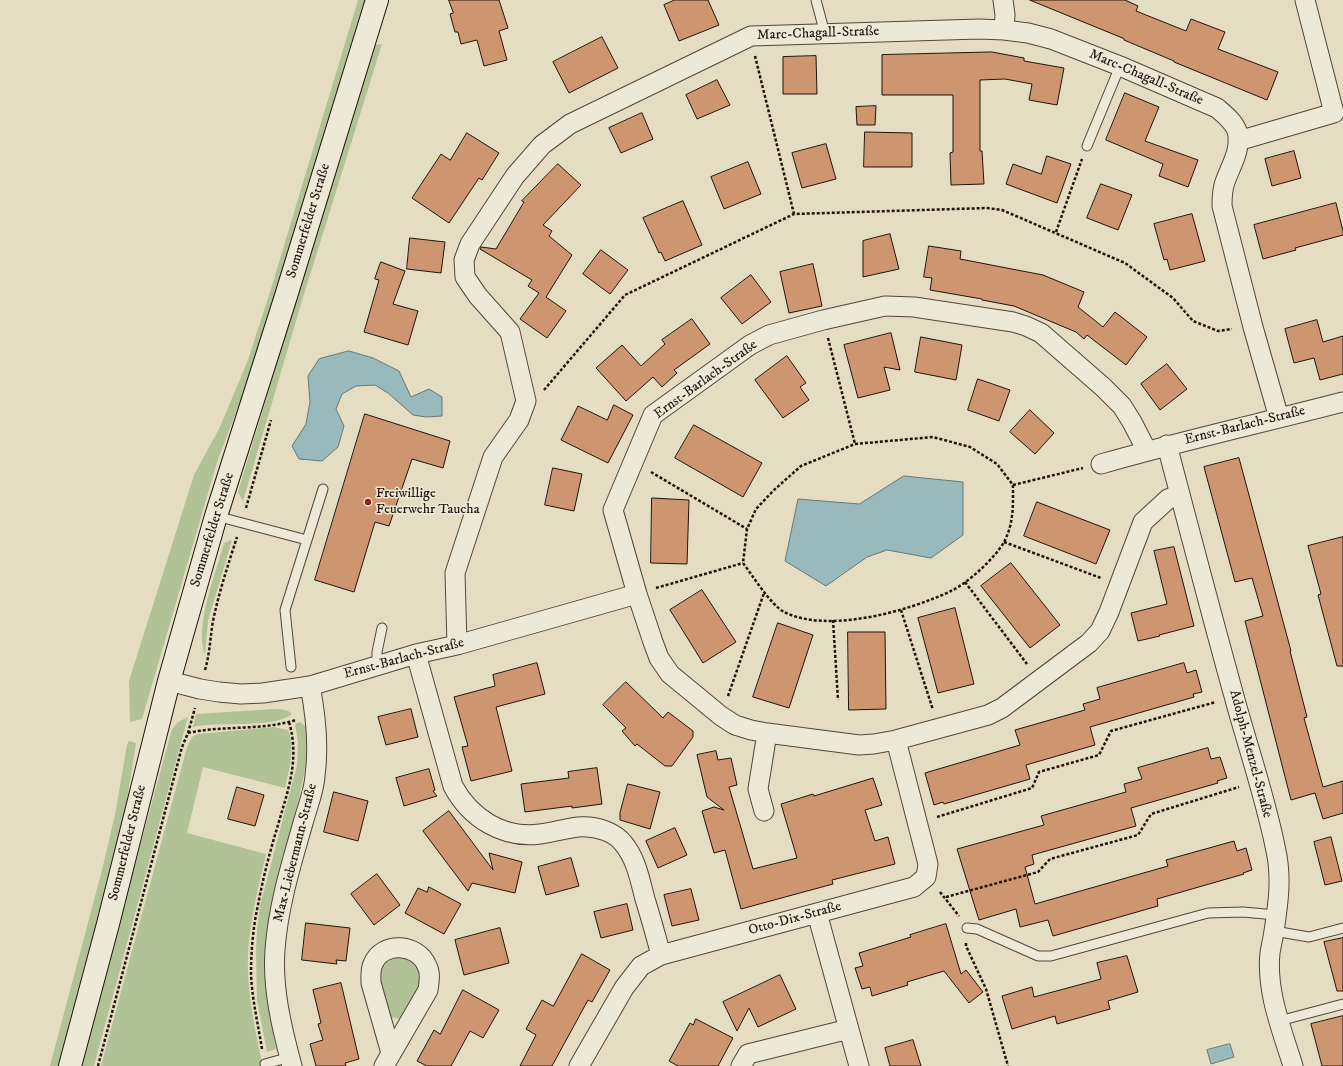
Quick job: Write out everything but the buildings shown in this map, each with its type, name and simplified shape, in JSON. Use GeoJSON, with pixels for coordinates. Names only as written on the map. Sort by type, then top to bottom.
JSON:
{"type":"FeatureCollection","features":[{"type":"Feature","properties":{"kind":"main road","name":"Sommerfelder Straße"},"geometry":{"type":"LineString","coordinates":[[70,1066],[108,924],[169,681],[216,516],[284,304],[377,0]]}},
{"type":"Feature","properties":{"kind":"street"},"geometry":{"type":"LineString","coordinates":[[1003,0],[1005,15],[1004,30]]}},
{"type":"Feature","properties":{"kind":"street"},"geometry":{"type":"LineString","coordinates":[[1279,418],[1253,327],[1222,206],[1222,194],[1237,154],[1238,141],[1334,113],[1305,0]]}},
{"type":"Feature","properties":{"kind":"street","name":"Marc-Chagall-Straße"},"geometry":{"type":"LineString","coordinates":[[457,645],[455,573],[493,457],[520,420],[526,400],[510,332],[478,296],[465,277],[464,260],[470,244],[515,176],[542,145],[570,124],[751,36],[979,29],[1028,33],[1051,39],[1120,66],[1216,108],[1228,118],[1236,130],[1238,141]]}},
{"type":"Feature","properties":{"kind":"street","name":"Ernst-Barlach-Straße"},"geometry":{"type":"LineString","coordinates":[[1147,451],[1122,406],[1103,387],[1041,333],[1013,322],[914,307],[885,306],[823,320],[769,335],[750,345],[653,415],[613,510],[637,594],[653,642],[670,674],[721,716],[735,725],[767,733],[859,745],[896,740],[988,715],[1002,708],[1040,681],[1089,643],[1100,631],[1143,522],[1168,499],[1180,494]]}},
{"type":"Feature","properties":{"kind":"street","name":"Ernst-Barlach-Straße"},"geometry":{"type":"LineString","coordinates":[[1101,464],[1167,445],[1343,402]]}},
{"type":"Feature","properties":{"kind":"street","name":"Adolph-Menzel-Straße"},"geometry":{"type":"LineString","coordinates":[[1167,445],[1234,696],[1259,782],[1276,852],[1279,872],[1275,923],[1270,954],[1270,973],[1279,1021],[1293,1066]]}},
{"type":"Feature","properties":{"kind":"street","name":"Ernst-Barlach-Straße"},"geometry":{"type":"LineString","coordinates":[[169,681],[200,689],[241,694],[310,686],[416,654],[457,645],[637,594]]}},
{"type":"Feature","properties":{"kind":"street"},"geometry":{"type":"LineString","coordinates":[[416,654],[452,786],[458,796],[468,808],[479,817],[493,827],[508,833],[524,835],[540,834],[570,827],[596,827],[610,833],[623,842],[633,858],[639,875],[661,955]]}},
{"type":"Feature","properties":{"kind":"street","name":"Max-Liebermann-Straße"},"geometry":{"type":"LineString","coordinates":[[291,1062],[274,979],[275,950],[283,895],[315,778],[318,752],[315,713],[310,686]]}},
{"type":"Feature","properties":{"kind":"street"},"geometry":{"type":"LineString","coordinates":[[764,811],[758,789],[767,733]]}},
{"type":"Feature","properties":{"kind":"street"},"geometry":{"type":"LineString","coordinates":[[896,740],[928,864],[926,877]]}},
{"type":"Feature","properties":{"kind":"street","name":"Otto-Dix-Straße"},"geometry":{"type":"LineString","coordinates":[[579,1066],[624,988],[641,966],[661,955],[914,887],[926,877]]}},
{"type":"Feature","properties":{"kind":"street"},"geometry":{"type":"LineString","coordinates":[[818,913],[859,1066]]}},
{"type":"Feature","properties":{"kind":"street"},"geometry":{"type":"LineString","coordinates":[[393,948],[402,948],[412,950],[424,960],[428,966],[429,983],[428,990],[387,1059],[370,974],[375,960],[380,954],[393,948]]}},
{"type":"Feature","properties":{"kind":"street"},"geometry":{"type":"LineString","coordinates":[[741,1066],[748,1054],[849,1029]]}},
{"type":"Feature","properties":{"kind":"lane"},"geometry":{"type":"LineString","coordinates":[[816,0],[825,34]]}},
{"type":"Feature","properties":{"kind":"lane"},"geometry":{"type":"LineString","coordinates":[[1087,146],[1120,66]]}},
{"type":"Feature","properties":{"kind":"lane"},"geometry":{"type":"LineString","coordinates":[[291,667],[284,610],[323,489]]}},
{"type":"Feature","properties":{"kind":"lane"},"geometry":{"type":"LineString","coordinates":[[216,516],[307,540]]}},
{"type":"Feature","properties":{"kind":"lane"},"geometry":{"type":"LineString","coordinates":[[377,665],[377,652],[382,628]]}},
{"type":"Feature","properties":{"kind":"lane"},"geometry":{"type":"LineString","coordinates":[[967,928],[976,929],[1038,956],[1051,956],[1208,912],[1243,912],[1309,937],[1343,928]]}},
{"type":"Feature","properties":{"kind":"lane"},"geometry":{"type":"LineString","coordinates":[[1279,1021],[1343,1004]]}},
{"type":"Feature","properties":{"kind":"lane"},"geometry":{"type":"LineString","coordinates":[[265,1064],[291,1062]]}},
{"type":"Feature","properties":{"kind":"path"},"geometry":{"type":"LineString","coordinates":[[751,36],[794,214]]}},
{"type":"Feature","properties":{"kind":"path"},"geometry":{"type":"LineString","coordinates":[[1056,232],[1087,146]]}},
{"type":"Feature","properties":{"kind":"path"},"geometry":{"type":"LineString","coordinates":[[520,420],[625,295],[794,214],[987,208],[1002,210],[1125,263],[1173,298],[1193,321],[1218,331],[1253,327]]}},
{"type":"Feature","properties":{"kind":"path"},"geometry":{"type":"LineString","coordinates":[[823,320],[856,444]]}},
{"type":"Feature","properties":{"kind":"path"},"geometry":{"type":"LineString","coordinates":[[933,437],[970,447],[998,464],[1013,485],[1013,516],[1004,542],[986,564],[965,582],[952,590],[901,610],[866,618],[833,620],[809,619],[783,611],[764,593],[743,563],[747,529],[756,509],[774,490],[802,466],[856,444],[933,437]]}},
{"type":"Feature","properties":{"kind":"path"},"geometry":{"type":"LineString","coordinates":[[633,462],[747,529]]}},
{"type":"Feature","properties":{"kind":"path"},"geometry":{"type":"LineString","coordinates":[[1013,485],[1101,464]]}},
{"type":"Feature","properties":{"kind":"path"},"geometry":{"type":"LineString","coordinates":[[1004,542],[1119,585]]}},
{"type":"Feature","properties":{"kind":"path"},"geometry":{"type":"LineString","coordinates":[[637,594],[743,563]]}},
{"type":"Feature","properties":{"kind":"path"},"geometry":{"type":"LineString","coordinates":[[965,582],[1040,681]]}},
{"type":"Feature","properties":{"kind":"path"},"geometry":{"type":"LineString","coordinates":[[721,716],[764,593]]}},
{"type":"Feature","properties":{"kind":"path"},"geometry":{"type":"LineString","coordinates":[[901,610],[938,728]]}},
{"type":"Feature","properties":{"kind":"path"},"geometry":{"type":"LineString","coordinates":[[833,620],[838,700]]}},
{"type":"Feature","properties":{"kind":"path"},"geometry":{"type":"LineString","coordinates":[[917,822],[1032,788],[1039,772],[1099,754],[1111,731],[1234,696]]}},
{"type":"Feature","properties":{"kind":"path"},"geometry":{"type":"LineString","coordinates":[[188,734],[202,730],[263,726],[289,722],[315,713]]}},
{"type":"Feature","properties":{"kind":"path"},"geometry":{"type":"LineString","coordinates":[[946,898],[1038,872],[1050,859],[1138,835],[1151,814],[1259,782]]}},
{"type":"Feature","properties":{"kind":"path"},"geometry":{"type":"LineString","coordinates":[[926,877],[946,898],[967,928],[966,946],[986,989],[1008,1066]]}},
{"type":"Feature","properties":{"kind":"green space"},"geometry":{"type":"Polygon","coordinates":[[[358,0],[366,0],[255,363],[218,459],[142,719],[130,722],[129,681],[194,475],[220,427],[248,360],[358,0]]]}},
{"type":"Feature","properties":{"kind":"green space"},"geometry":{"type":"Polygon","coordinates":[[[382,44],[301,304],[243,501],[238,492],[373,45],[382,44]]]}},
{"type":"Feature","properties":{"kind":"green space"},"geometry":{"type":"Polygon","coordinates":[[[232,540],[208,621],[205,655],[202,643],[202,629],[207,599],[224,543],[232,540]]]}},
{"type":"Feature","properties":{"kind":"green space"},"geometry":{"type":"Polygon","coordinates":[[[274,709],[286,710],[292,714],[284,719],[273,722],[204,725],[193,727],[196,714],[274,709]]]}},
{"type":"Feature","properties":{"kind":"green space"},"geometry":{"type":"Polygon","coordinates":[[[188,717],[94,1066],[80,1066],[172,729],[178,722],[188,717]]]}},
{"type":"Feature","properties":{"kind":"green space"},"geometry":{"type":"Polygon","coordinates":[[[300,722],[306,727],[307,734],[307,756],[305,770],[296,811],[274,893],[268,932],[268,991],[276,1049],[267,1052],[257,1000],[257,930],[260,906],[297,765],[298,742],[295,724],[300,722]]]}},
{"type":"Feature","properties":{"kind":"green space"},"geometry":{"type":"Polygon","coordinates":[[[274,727],[288,730],[290,737],[292,751],[285,788],[203,767],[187,833],[266,854],[250,929],[248,960],[252,1010],[263,1066],[101,1066],[187,747],[192,737],[198,734],[274,727]]]}},
{"type":"Feature","properties":{"kind":"green space"},"geometry":{"type":"Polygon","coordinates":[[[129,741],[136,743],[124,819],[60,1066],[50,1066],[102,870],[115,815],[127,745],[129,741]]]}},
{"type":"Feature","properties":{"kind":"green space"},"geometry":{"type":"Polygon","coordinates":[[[404,953],[421,969],[420,986],[403,1019],[387,1017],[379,979],[380,970],[388,957],[404,953]]]}},
{"type":"Feature","properties":{"kind":"water"},"geometry":{"type":"Polygon","coordinates":[[[349,351],[373,358],[399,371],[411,397],[429,389],[442,397],[442,416],[426,417],[413,415],[388,393],[375,385],[356,386],[342,394],[336,409],[344,426],[338,447],[322,461],[299,459],[292,446],[306,424],[310,402],[308,376],[319,359],[349,351]]]}},
{"type":"Feature","properties":{"kind":"water"},"geometry":{"type":"Polygon","coordinates":[[[904,476],[963,482],[963,535],[931,558],[887,550],[867,557],[826,586],[785,561],[798,499],[859,504],[904,476]]]}},
{"type":"Feature","properties":{"kind":"water"},"geometry":{"type":"Polygon","coordinates":[[[1230,1044],[1234,1057],[1211,1064],[1207,1050],[1230,1044]]]}},
{"type":"Feature","properties":{"kind":"place","name":"Freiwillige Feuerwehr Taucha"},"geometry":{"type":"Point","coordinates":[368,502]}}]}
